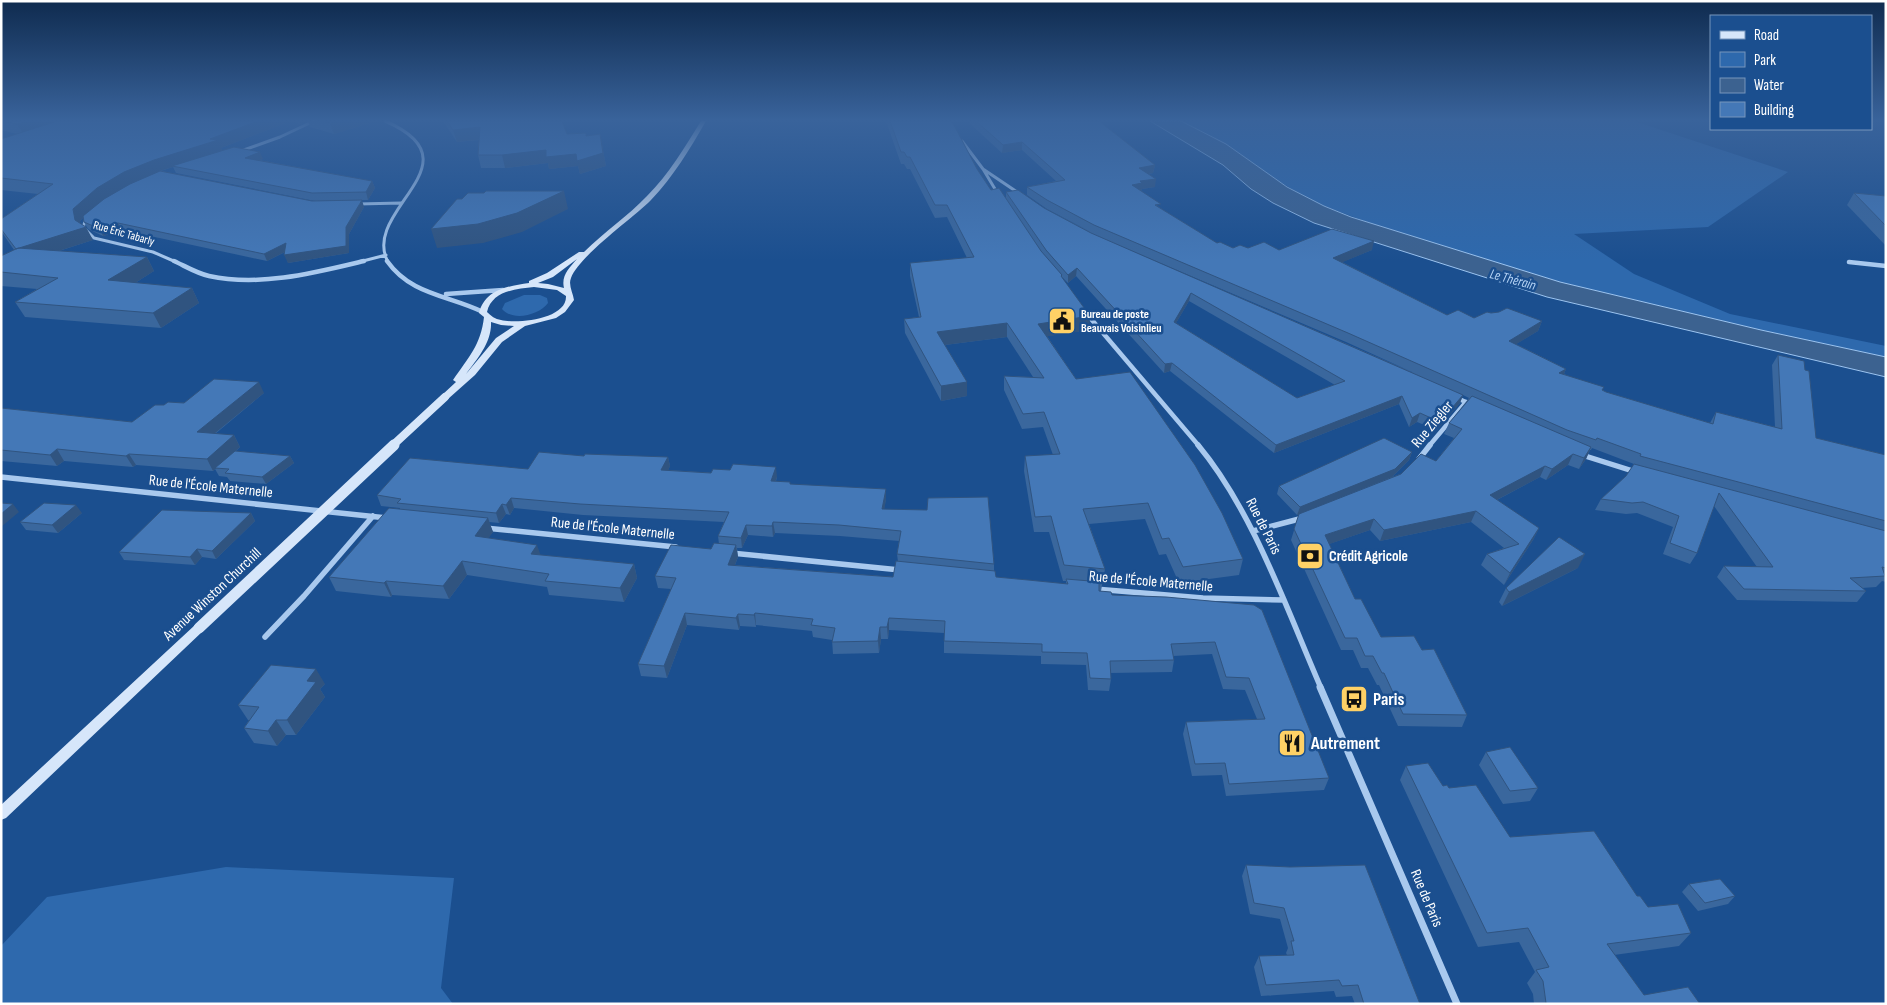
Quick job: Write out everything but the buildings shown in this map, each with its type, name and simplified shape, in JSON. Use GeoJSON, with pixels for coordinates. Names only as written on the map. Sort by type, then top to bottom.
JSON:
{"type":"FeatureCollection","features":[{"type":"Feature","properties":{"kind":"main road"},"geometry":{"type":"LineString","coordinates":[[568,294],[552,285],[528,285],[511,288],[488,300],[484,305],[485,315],[504,324],[527,323],[549,318],[560,312],[570,302],[566,276],[605,237],[635,212],[657,189],[673,168]]}},
{"type":"Feature","properties":{"kind":"main road"},"geometry":{"type":"LineString","coordinates":[[528,285],[555,271],[605,237]]}},
{"type":"Feature","properties":{"kind":"main road","name":"Avenue Winston Churchill"},"geometry":{"type":"LineString","coordinates":[[445,398],[482,342],[488,328],[485,315]]}},
{"type":"Feature","properties":{"kind":"main road","name":"Avenue Winston Churchill"},"geometry":{"type":"LineString","coordinates":[[1,814],[472,373],[499,340],[527,323]]}},
{"type":"Feature","properties":{"kind":"street"},"geometry":{"type":"LineString","coordinates":[[422,168],[420,174],[386,228],[384,241],[386,255],[395,272],[413,286],[462,301],[485,315]]}},
{"type":"Feature","properties":{"kind":"street"},"geometry":{"type":"LineString","coordinates":[[983,169],[1022,195]]}},
{"type":"Feature","properties":{"kind":"street"},"geometry":{"type":"LineString","coordinates":[[983,169],[1000,197]]}},
{"type":"Feature","properties":{"kind":"street"},"geometry":{"type":"LineString","coordinates":[[349,205],[401,203]]}},
{"type":"Feature","properties":{"kind":"street","name":"Rue Éric Tabarly"},"geometry":{"type":"LineString","coordinates":[[90,214],[83,222],[83,227],[88,234],[102,240],[151,251],[212,277],[250,279],[291,276],[327,270],[386,255]]}},
{"type":"Feature","properties":{"kind":"street"},"geometry":{"type":"LineString","coordinates":[[1849,262],[1886,266]]}},
{"type":"Feature","properties":{"kind":"street"},"geometry":{"type":"LineString","coordinates":[[436,293],[477,293],[511,288]]}},
{"type":"Feature","properties":{"kind":"street","name":"Rue de Paris"},"geometry":{"type":"LineString","coordinates":[[1084,310],[1203,451],[1225,483],[1253,531],[1457,1004]]}},
{"type":"Feature","properties":{"kind":"street"},"geometry":{"type":"LineString","coordinates":[[1450,394],[1475,406]]}},
{"type":"Feature","properties":{"kind":"street","name":"Rue Ziegler"},"geometry":{"type":"LineString","coordinates":[[1416,462],[1466,402]]}},
{"type":"Feature","properties":{"kind":"street"},"geometry":{"type":"LineString","coordinates":[[1575,452],[1641,474]]}},
{"type":"Feature","properties":{"kind":"street","name":"Rue de l'École Maternelle"},"geometry":{"type":"LineString","coordinates":[[1,477],[393,518]]}},
{"type":"Feature","properties":{"kind":"street"},"geometry":{"type":"LineString","coordinates":[[1253,531],[1285,524],[1312,514]]}},
{"type":"Feature","properties":{"kind":"street"},"geometry":{"type":"LineString","coordinates":[[265,637],[324,574],[373,516]]}},
{"type":"Feature","properties":{"kind":"street","name":"Rue de l'École Maternelle"},"geometry":{"type":"LineString","coordinates":[[481,527],[687,548]]}},
{"type":"Feature","properties":{"kind":"street"},"geometry":{"type":"LineString","coordinates":[[726,552],[911,571]]}},
{"type":"Feature","properties":{"kind":"street","name":"Rue de l'École Maternelle"},"geometry":{"type":"LineString","coordinates":[[1086,588],[1212,599],[1284,600]]}},
{"type":"Feature","properties":{"kind":"green space"},"geometry":{"type":"Polygon","coordinates":[[[1259,168],[1776,168],[1788,172],[1708,227],[1574,234],[1634,274],[1730,314],[1886,346],[1886,357],[1761,330],[1560,282],[1386,229],[1324,206],[1273,178],[1259,168]]]}},
{"type":"Feature","properties":{"kind":"green space"},"geometry":{"type":"Polygon","coordinates":[[[524,295],[540,295],[547,298],[548,303],[539,311],[519,316],[507,313],[502,309],[505,303],[524,295]]]}},
{"type":"Feature","properties":{"kind":"green space"},"geometry":{"type":"Polygon","coordinates":[[[226,867],[454,878],[441,988],[453,1004],[1,1004],[1,946],[47,897],[226,867]]]}},
{"type":"Feature","properties":{"kind":"water","name":"Le Thérain"},"geometry":{"type":"Polygon","coordinates":[[[1226,168],[1260,168],[1287,187],[1351,217],[1560,282],[1761,330],[1886,357],[1886,377],[1547,297],[1314,223],[1273,203],[1251,189],[1226,168]]]}},
{"type":"Feature","properties":{"kind":"place","name":"Bureau de poste Beauvais Voisinlieu"},"geometry":{"type":"Point","coordinates":[1062,321]}},
{"type":"Feature","properties":{"kind":"place","name":"Crédit Agricole"},"geometry":{"type":"Point","coordinates":[1310,556]}},
{"type":"Feature","properties":{"kind":"place","name":"Paris"},"geometry":{"type":"Point","coordinates":[1354,699]}},
{"type":"Feature","properties":{"kind":"place","name":"Autrement"},"geometry":{"type":"Point","coordinates":[1292,743]}}]}
